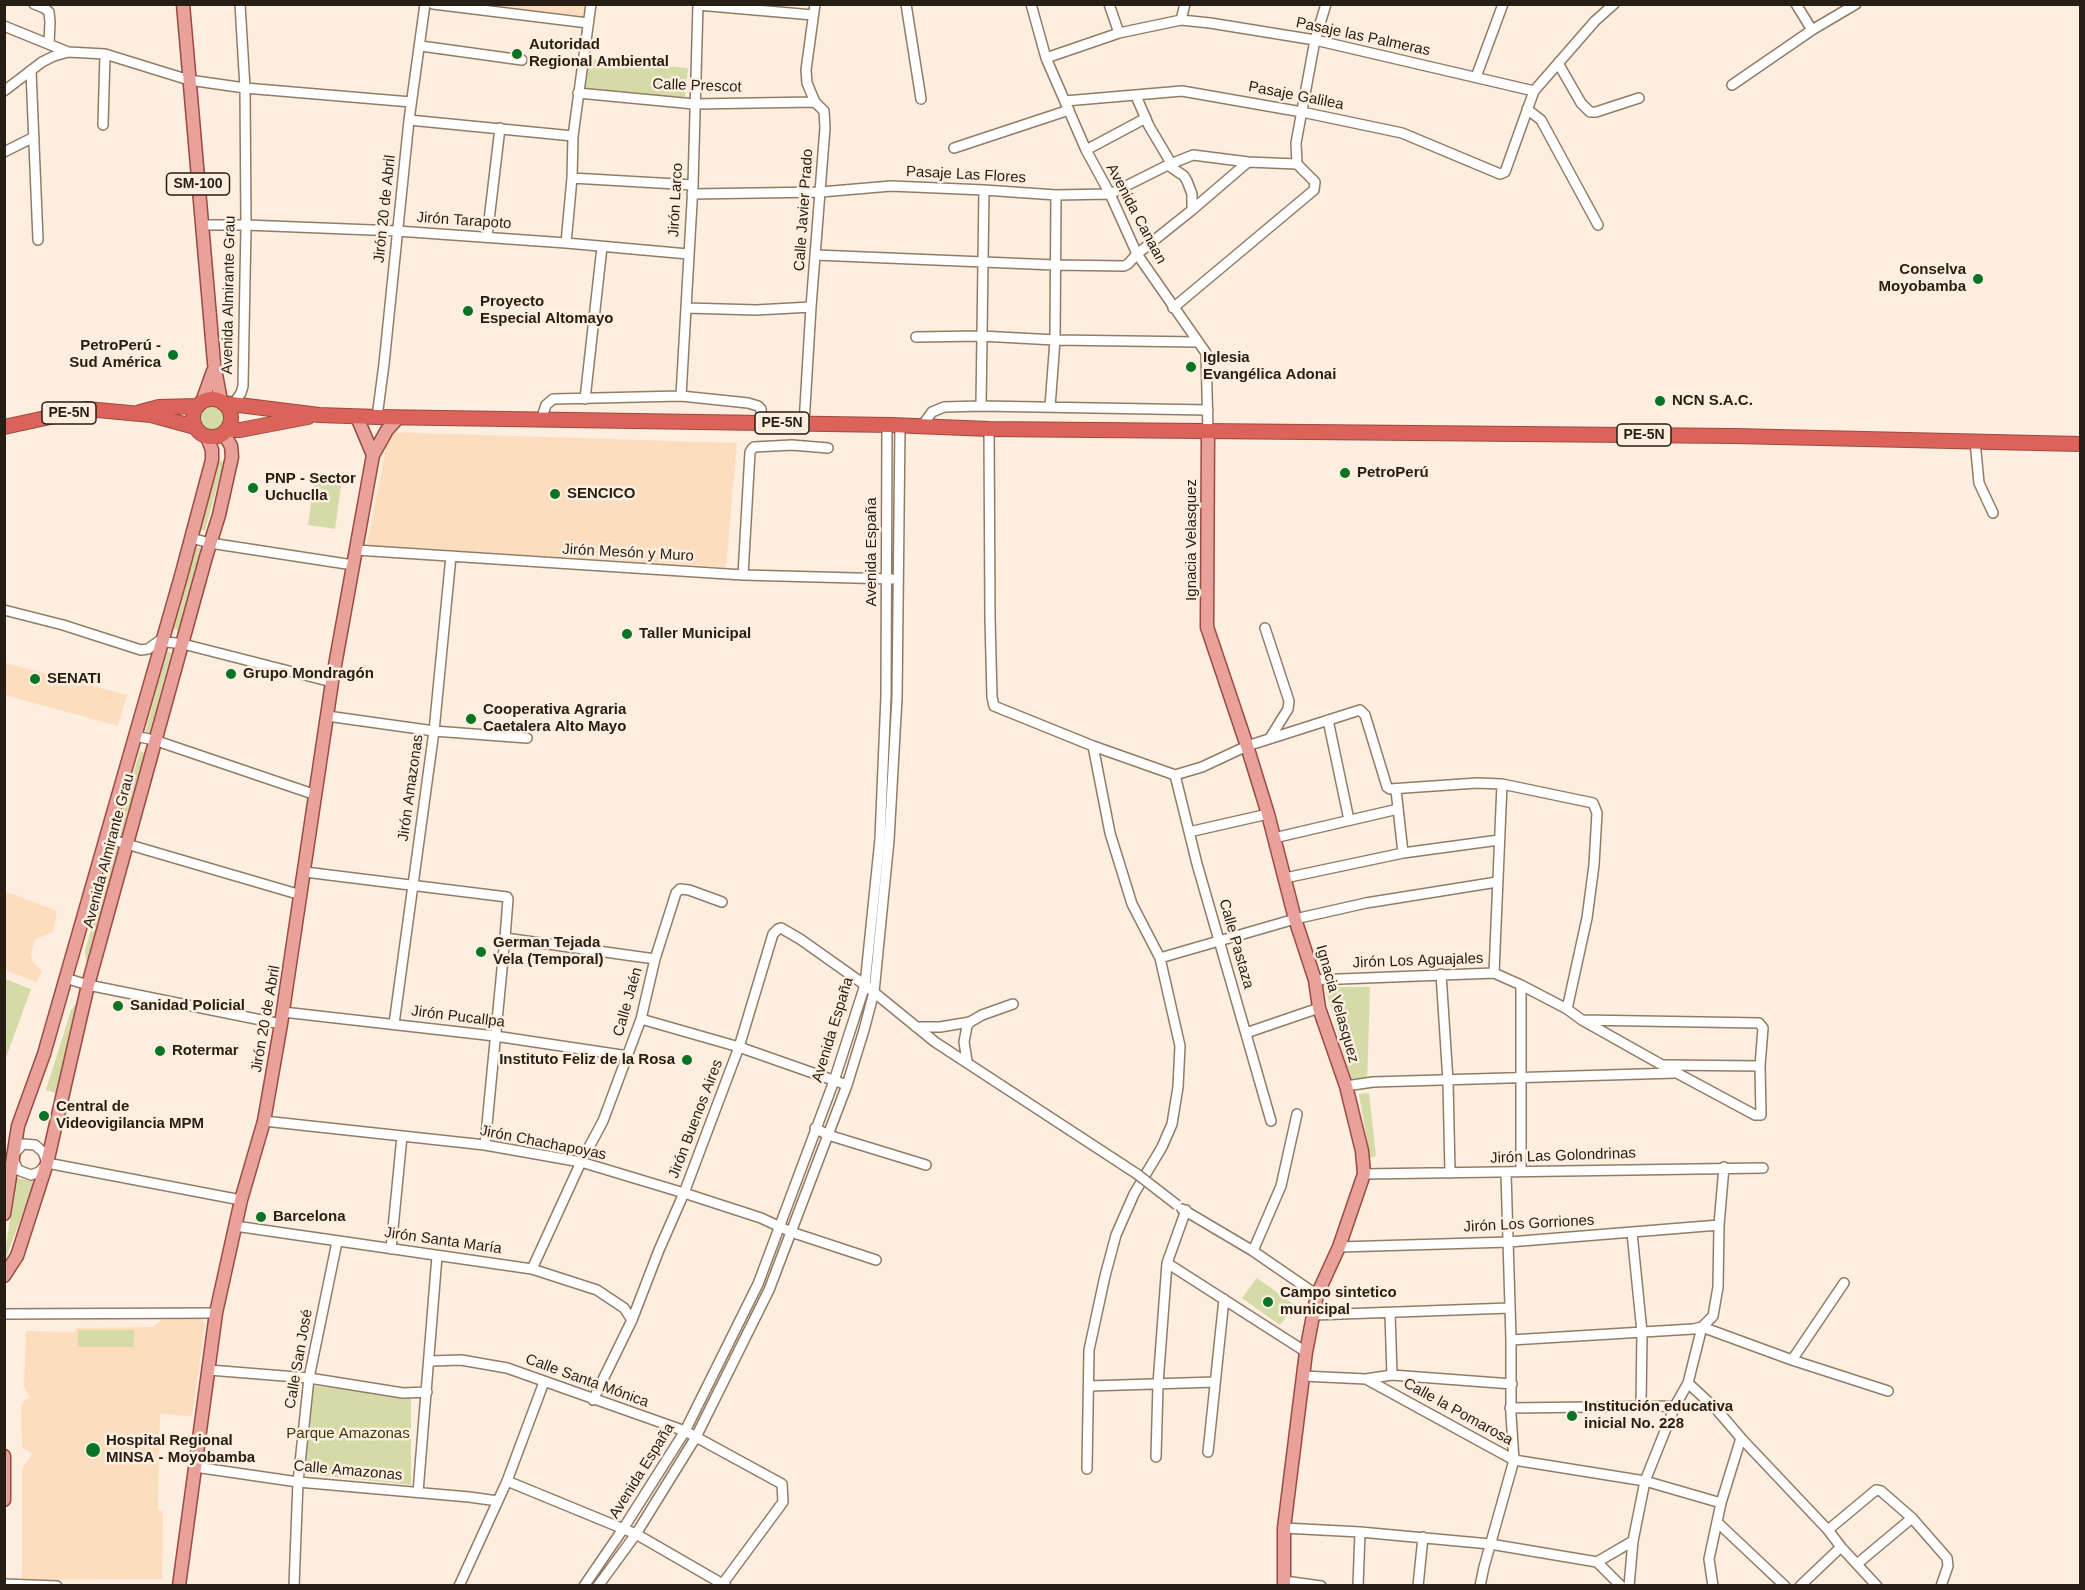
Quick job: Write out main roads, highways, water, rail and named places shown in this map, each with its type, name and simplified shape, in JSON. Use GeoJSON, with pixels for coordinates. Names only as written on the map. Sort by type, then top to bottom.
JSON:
{"type":"FeatureCollection","features":[{"type":"Feature","properties":{"kind":"highway","name":"PE-5N"},"geometry":{"type":"LineString","coordinates":[[136,413],[159,407],[200,404],[214,399],[319,415],[398,418],[894,425],[989,429],[1734,436],[2080,444]]}},
{"type":"Feature","properties":{"kind":"highway"},"geometry":{"type":"LineString","coordinates":[[226,402],[231,419],[226,432]]}},
{"type":"Feature","properties":{"kind":"highway"},"geometry":{"type":"LineString","coordinates":[[195,427],[194,413],[200,404]]}},
{"type":"Feature","properties":{"kind":"highway","name":"PE-5N"},"geometry":{"type":"LineString","coordinates":[[4,426],[87,409],[151,415],[195,427],[207,437],[319,415]]}},
{"type":"Feature","properties":{"kind":"main road","name":"SM-100"},"geometry":{"type":"LineString","coordinates":[[183,4],[214,363],[213,372],[200,404]]}},
{"type":"Feature","properties":{"kind":"main road","name":"SM-100"},"geometry":{"type":"LineString","coordinates":[[214,363],[226,402]]}},
{"type":"Feature","properties":{"kind":"main road"},"geometry":{"type":"LineString","coordinates":[[357,417],[373,455]]}},
{"type":"Feature","properties":{"kind":"main road"},"geometry":{"type":"LineString","coordinates":[[373,455],[387,430],[398,418]]}},
{"type":"Feature","properties":{"kind":"main road","name":"Ignacia Velasquez"},"geometry":{"type":"LineString","coordinates":[[1208,431],[1207,627],[1268,814],[1295,919],[1315,980],[1319,1008],[1346,1086],[1362,1151],[1364,1174],[1339,1247],[1317,1295],[1306,1352],[1284,1528],[1284,1583]]}},
{"type":"Feature","properties":{"kind":"main road","name":"Avenida Almirante Grau"},"geometry":{"type":"LineString","coordinates":[[4,1276],[17,1256],[47,1163],[88,985],[154,740],[219,515],[232,457],[226,432]]}},
{"type":"Feature","properties":{"kind":"main road","name":"Avenida Almirante Grau"},"geometry":{"type":"LineString","coordinates":[[4,1214],[8,1155],[44,1054],[191,538],[212,460],[212,450],[207,437]]}},
{"type":"Feature","properties":{"kind":"main road","name":"Jirón 20 de Abril"},"geometry":{"type":"LineString","coordinates":[[179,1586],[216,1313],[241,1200],[264,1121],[282,1018],[332,682],[373,455]]}},
{"type":"Feature","properties":{"kind":"main road"},"geometry":{"type":"LineString","coordinates":[[4,1456],[4,1500]]}},
{"type":"Feature","properties":{"kind":"place","name":"Autoridad Regional Ambiental"},"geometry":{"type":"Point","coordinates":[517,54]}},
{"type":"Feature","properties":{"kind":"place","name":"Conselva Moyobamba"},"geometry":{"type":"Point","coordinates":[1978,279]}},
{"type":"Feature","properties":{"kind":"place","name":"Proyecto Especial Altomayo"},"geometry":{"type":"Point","coordinates":[468,311]}},
{"type":"Feature","properties":{"kind":"place","name":"PetroPerú - Sud América"},"geometry":{"type":"Point","coordinates":[173,355]}},
{"type":"Feature","properties":{"kind":"place","name":"Iglesia Evangélica Adonai"},"geometry":{"type":"Point","coordinates":[1191,367]}},
{"type":"Feature","properties":{"kind":"place","name":"NCN S.A.C."},"geometry":{"type":"Point","coordinates":[1660,401]}},
{"type":"Feature","properties":{"kind":"place","name":"PetroPerú"},"geometry":{"type":"Point","coordinates":[1345,473]}},
{"type":"Feature","properties":{"kind":"place","name":"PNP - Sector Uchuclla"},"geometry":{"type":"Point","coordinates":[253,488]}},
{"type":"Feature","properties":{"kind":"place","name":"SENCICO"},"geometry":{"type":"Point","coordinates":[555,494]}},
{"type":"Feature","properties":{"kind":"place","name":"Taller Municipal"},"geometry":{"type":"Point","coordinates":[627,634]}},
{"type":"Feature","properties":{"kind":"place","name":"Grupo Mondragón"},"geometry":{"type":"Point","coordinates":[231,674]}},
{"type":"Feature","properties":{"kind":"place","name":"SENATI"},"geometry":{"type":"Point","coordinates":[35,679]}},
{"type":"Feature","properties":{"kind":"place","name":"Cooperativa Agraria Caetalera Alto Mayo"},"geometry":{"type":"Point","coordinates":[471,719]}},
{"type":"Feature","properties":{"kind":"place","name":"German Tejada Vela (Temporal)"},"geometry":{"type":"Point","coordinates":[481,952]}},
{"type":"Feature","properties":{"kind":"place","name":"Sanidad Policial"},"geometry":{"type":"Point","coordinates":[118,1006]}},
{"type":"Feature","properties":{"kind":"place","name":"Rotermar"},"geometry":{"type":"Point","coordinates":[160,1051]}},
{"type":"Feature","properties":{"kind":"place","name":"Instituto Feliz de la Rosa"},"geometry":{"type":"Point","coordinates":[687,1060]}},
{"type":"Feature","properties":{"kind":"place","name":"Central de Videovigilancia MPM"},"geometry":{"type":"Point","coordinates":[44,1116]}},
{"type":"Feature","properties":{"kind":"place","name":"Barcelona"},"geometry":{"type":"Point","coordinates":[261,1217]}},
{"type":"Feature","properties":{"kind":"place","name":"Campo sintetico municipal"},"geometry":{"type":"Point","coordinates":[1268,1302]}},
{"type":"Feature","properties":{"kind":"place","name":"Institución educativa inicial No. 228"},"geometry":{"type":"Point","coordinates":[1572,1416]}},
{"type":"Feature","properties":{"kind":"place","name":"Hospital Regional MINSA - Moyobamba"},"geometry":{"type":"Point","coordinates":[93,1450]}},
{"type":"Feature","properties":{"kind":"park label","name":"Parque Amazonas"},"geometry":{"type":"Point","coordinates":[348,1434]}}]}
